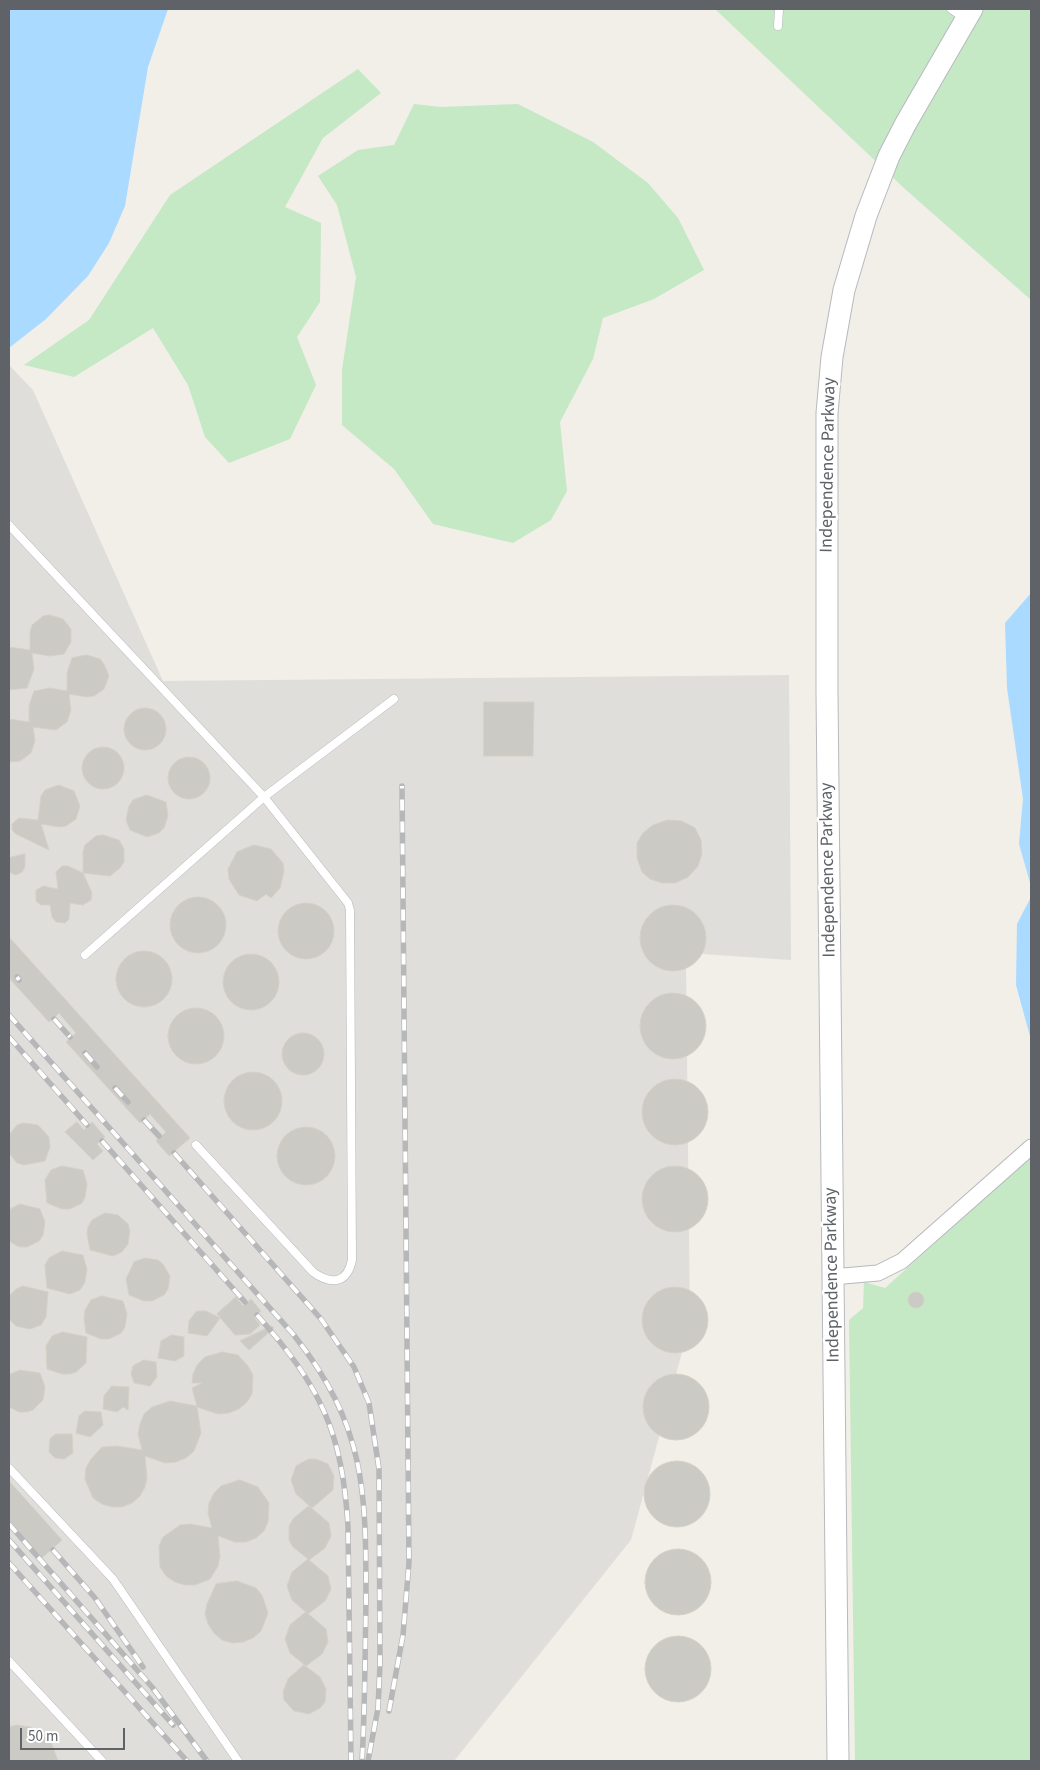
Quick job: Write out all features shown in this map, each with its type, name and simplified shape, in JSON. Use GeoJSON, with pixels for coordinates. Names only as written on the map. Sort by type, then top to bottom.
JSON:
{"type":"FeatureCollection","features":[{"type":"Feature","properties":{"kind":"main road","name":"Independence Parkway"},"geometry":{"type":"LineString","coordinates":[[838,1761],[826,574],[827,422],[832,357],[844,290],[856,245],[882,172],[963,12]]}},
{"type":"Feature","properties":{"kind":"street"},"geometry":{"type":"LineString","coordinates":[[832,1277],[878,1273],[902,1261],[1031,1147]]}},
{"type":"Feature","properties":{"kind":"lane"},"geometry":{"type":"LineString","coordinates":[[778,26],[779,9]]}},
{"type":"Feature","properties":{"kind":"lane"},"geometry":{"type":"LineString","coordinates":[[9,525],[264,797],[348,903],[350,910],[352,1260],[350,1270],[345,1277],[329,1281],[312,1272],[196,1144]]}},
{"type":"Feature","properties":{"kind":"lane"},"geometry":{"type":"LineString","coordinates":[[85,955],[264,797],[394,699]]}},
{"type":"Feature","properties":{"kind":"lane"},"geometry":{"type":"LineString","coordinates":[[9,1468],[113,1578],[238,1761]]}},
{"type":"Feature","properties":{"kind":"lane"},"geometry":{"type":"LineString","coordinates":[[9,1661],[102,1761]]}},
{"type":"Feature","properties":{"kind":"shaded area"},"geometry":{"type":"Polygon","coordinates":[[[9,365],[33,390],[163,681],[789,675],[791,960],[702,954],[691,964],[686,965],[690,1323],[631,1540],[454,1761],[9,1761],[9,365]]]}},
{"type":"Feature","properties":{"kind":"green space"},"geometry":{"type":"Polygon","coordinates":[[[715,9],[1031,9],[1031,300],[905,189],[715,9]]]}},
{"type":"Feature","properties":{"kind":"green space"},"geometry":{"type":"Polygon","coordinates":[[[358,69],[381,93],[323,138],[285,207],[321,223],[320,302],[297,337],[316,385],[290,439],[229,463],[205,437],[188,385],[153,328],[74,377],[24,365],[89,320],[170,195],[358,69]]]}},
{"type":"Feature","properties":{"kind":"green space"},"geometry":{"type":"Polygon","coordinates":[[[414,104],[441,107],[518,104],[593,142],[648,183],[678,218],[704,270],[654,299],[603,318],[593,359],[560,422],[567,491],[551,520],[513,543],[433,524],[394,469],[342,425],[342,370],[356,277],[337,205],[318,176],[358,150],[394,145],[414,104]]]}},
{"type":"Feature","properties":{"kind":"green space"},"geometry":{"type":"Polygon","coordinates":[[[1031,1157],[1031,1761],[855,1761],[849,1320],[863,1308],[864,1282],[885,1288],[1031,1157]]]}},
{"type":"Feature","properties":{"kind":"water"},"geometry":{"type":"Polygon","coordinates":[[[9,9],[168,9],[148,67],[125,206],[109,243],[88,276],[46,319],[9,348],[9,9]]]}},
{"type":"Feature","properties":{"kind":"water"},"geometry":{"type":"Polygon","coordinates":[[[1031,593],[1031,886],[1019,844],[1023,799],[1007,688],[1005,623],[1031,593]]]}},
{"type":"Feature","properties":{"kind":"water"},"geometry":{"type":"Polygon","coordinates":[[[1031,897],[1031,1040],[1016,985],[1017,924],[1031,897]]]}},
{"type":"Feature","properties":{"kind":"building"},"geometry":{"type":"Polygon","coordinates":[[[50,615],[63,619],[71,629],[71,642],[64,654],[50,656],[32,653],[34,669],[27,688],[9,690],[9,647],[30,650],[32,625],[43,616],[50,615]]]}},
{"type":"Feature","properties":{"kind":"building"},"geometry":{"type":"Polygon","coordinates":[[[87,655],[100,659],[104,664],[109,676],[104,689],[94,696],[87,697],[69,694],[71,710],[67,722],[56,730],[33,727],[35,741],[31,753],[20,761],[9,762],[9,719],[29,722],[29,706],[34,691],[50,688],[67,691],[67,673],[72,658],[87,655]]]}},
{"type":"Feature","properties":{"kind":"building"},"geometry":{"type":"Polygon","coordinates":[[[484,702],[534,702],[533,756],[484,756],[484,702]]]}},
{"type":"Feature","properties":{"kind":"building"},"geometry":{"type":"Polygon","coordinates":[[[145,708],[160,714],[166,729],[160,744],[145,750],[130,744],[124,729],[130,714],[145,708]]]}},
{"type":"Feature","properties":{"kind":"building"},"geometry":{"type":"Polygon","coordinates":[[[99,747],[107,747],[118,753],[124,768],[118,783],[107,789],[99,789],[88,783],[82,772],[82,764],[88,753],[99,747]]]}},
{"type":"Feature","properties":{"kind":"building"},"geometry":{"type":"Polygon","coordinates":[[[189,757],[204,763],[210,778],[204,793],[189,799],[174,793],[168,778],[174,763],[189,757]]]}},
{"type":"Feature","properties":{"kind":"building"},"geometry":{"type":"Polygon","coordinates":[[[59,785],[74,791],[80,806],[76,819],[66,826],[59,827],[41,824],[49,850],[16,834],[12,830],[12,824],[19,818],[38,820],[41,796],[45,790],[59,785]]]}},
{"type":"Feature","properties":{"kind":"building"},"geometry":{"type":"Polygon","coordinates":[[[147,795],[166,802],[168,816],[164,828],[159,833],[147,837],[130,830],[126,820],[129,806],[133,800],[147,795]]]}},
{"type":"Feature","properties":{"kind":"building"},"geometry":{"type":"Polygon","coordinates":[[[668,820],[682,821],[695,828],[701,840],[702,854],[698,866],[688,877],[675,883],[662,883],[650,879],[642,872],[637,858],[637,843],[643,833],[653,825],[668,820]]]}},
{"type":"Feature","properties":{"kind":"building"},"geometry":{"type":"Polygon","coordinates":[[[103,835],[119,840],[124,849],[124,862],[120,868],[110,876],[83,873],[85,845],[96,836],[103,835]]]}},
{"type":"Feature","properties":{"kind":"building"},"geometry":{"type":"Polygon","coordinates":[[[254,845],[271,849],[283,863],[284,871],[280,888],[271,898],[266,894],[257,901],[239,895],[229,879],[228,869],[237,852],[254,845]]]}},
{"type":"Feature","properties":{"kind":"building"},"geometry":{"type":"Polygon","coordinates":[[[25,854],[25,867],[22,872],[16,875],[9,872],[9,858],[25,854]]]}},
{"type":"Feature","properties":{"kind":"building"},"geometry":{"type":"Polygon","coordinates":[[[62,866],[68,866],[83,873],[92,893],[91,900],[83,905],[70,903],[69,919],[65,923],[56,922],[52,917],[50,905],[41,905],[36,901],[36,890],[43,886],[58,889],[56,872],[62,866]]]}},
{"type":"Feature","properties":{"kind":"building"},"geometry":{"type":"Polygon","coordinates":[[[198,897],[209,899],[218,905],[224,914],[226,925],[224,936],[218,945],[209,951],[198,953],[187,951],[178,945],[172,936],[170,925],[172,914],[178,905],[187,899],[198,897]]]}},
{"type":"Feature","properties":{"kind":"building"},"geometry":{"type":"Polygon","coordinates":[[[306,903],[317,905],[326,911],[332,920],[334,931],[332,942],[326,951],[317,957],[306,959],[295,957],[286,951],[280,942],[278,931],[280,920],[286,911],[295,905],[306,903]]]}},
{"type":"Feature","properties":{"kind":"building"},"geometry":{"type":"Polygon","coordinates":[[[673,905],[686,908],[696,915],[703,925],[706,938],[703,951],[696,961],[686,968],[673,971],[660,968],[650,961],[643,951],[640,938],[643,925],[650,915],[660,908],[673,905]]]}},
{"type":"Feature","properties":{"kind":"building"},"geometry":{"type":"Polygon","coordinates":[[[9,937],[190,1138],[169,1156],[156,1141],[166,1132],[150,1114],[140,1123],[66,1042],[76,1033],[59,1013],[49,1022],[9,978],[9,937]]]}},
{"type":"Feature","properties":{"kind":"building"},"geometry":{"type":"Polygon","coordinates":[[[144,951],[155,953],[164,959],[170,968],[172,979],[170,990],[164,999],[155,1005],[144,1007],[133,1005],[124,999],[118,990],[116,979],[118,968],[124,959],[133,953],[144,951]]]}},
{"type":"Feature","properties":{"kind":"building"},"geometry":{"type":"Polygon","coordinates":[[[251,954],[262,956],[271,962],[277,971],[279,982],[277,993],[271,1002],[262,1008],[251,1010],[240,1008],[231,1002],[225,993],[223,982],[225,971],[231,962],[240,956],[251,954]]]}},
{"type":"Feature","properties":{"kind":"building"},"geometry":{"type":"Polygon","coordinates":[[[673,993],[686,996],[696,1003],[703,1013],[706,1026],[703,1039],[696,1049],[686,1056],[673,1059],[660,1056],[650,1049],[643,1039],[640,1026],[643,1013],[650,1003],[660,996],[673,993]]]}},
{"type":"Feature","properties":{"kind":"building"},"geometry":{"type":"Polygon","coordinates":[[[196,1008],[207,1010],[216,1016],[222,1025],[224,1036],[222,1047],[216,1056],[207,1062],[196,1064],[185,1062],[176,1056],[170,1047],[168,1036],[170,1025],[176,1016],[185,1010],[196,1008]]]}},
{"type":"Feature","properties":{"kind":"building"},"geometry":{"type":"Polygon","coordinates":[[[307,1033],[315,1036],[321,1042],[324,1054],[321,1066],[315,1072],[299,1075],[291,1072],[285,1066],[282,1050],[285,1042],[291,1036],[307,1033]]]}},
{"type":"Feature","properties":{"kind":"building"},"geometry":{"type":"Polygon","coordinates":[[[253,1072],[269,1077],[277,1085],[282,1101],[277,1117],[269,1125],[253,1130],[237,1125],[229,1117],[224,1101],[229,1085],[237,1077],[253,1072]]]}},
{"type":"Feature","properties":{"kind":"building"},"geometry":{"type":"Polygon","coordinates":[[[675,1079],[688,1082],[698,1089],[705,1099],[708,1112],[705,1125],[698,1135],[688,1142],[675,1145],[662,1142],[652,1135],[645,1125],[642,1112],[645,1099],[652,1089],[662,1082],[675,1079]]]}},
{"type":"Feature","properties":{"kind":"building"},"geometry":{"type":"Polygon","coordinates":[[[77,1122],[84,1130],[92,1122],[105,1137],[97,1144],[103,1151],[93,1160],[65,1132],[77,1122]]]}},
{"type":"Feature","properties":{"kind":"building"},"geometry":{"type":"Polygon","coordinates":[[[24,1123],[38,1125],[49,1137],[50,1147],[45,1161],[24,1165],[17,1163],[9,1153],[9,1135],[17,1125],[24,1123]]]}},
{"type":"Feature","properties":{"kind":"building"},"geometry":{"type":"Polygon","coordinates":[[[306,1127],[322,1132],[330,1140],[335,1156],[330,1172],[322,1180],[306,1185],[290,1180],[282,1172],[277,1156],[282,1140],[290,1132],[306,1127]]]}},
{"type":"Feature","properties":{"kind":"building"},"geometry":{"type":"Polygon","coordinates":[[[62,1166],[83,1170],[87,1184],[82,1203],[70,1209],[62,1209],[47,1203],[45,1180],[51,1170],[62,1166]]]}},
{"type":"Feature","properties":{"kind":"building"},"geometry":{"type":"Polygon","coordinates":[[[675,1166],[688,1169],[698,1176],[705,1186],[708,1199],[705,1212],[698,1222],[688,1229],[675,1232],[662,1229],[652,1222],[645,1212],[642,1199],[645,1186],[652,1176],[662,1169],[675,1166]]]}},
{"type":"Feature","properties":{"kind":"building"},"geometry":{"type":"Polygon","coordinates":[[[20,1204],[40,1209],[45,1222],[43,1235],[39,1241],[27,1247],[19,1247],[9,1241],[9,1210],[20,1204]]]}},
{"type":"Feature","properties":{"kind":"building"},"geometry":{"type":"Polygon","coordinates":[[[105,1213],[118,1215],[128,1224],[130,1231],[128,1244],[122,1252],[113,1256],[90,1250],[87,1234],[92,1220],[105,1213]]]}},
{"type":"Feature","properties":{"kind":"building"},"geometry":{"type":"Polygon","coordinates":[[[62,1251],[83,1255],[87,1269],[85,1282],[80,1290],[70,1294],[47,1288],[45,1265],[49,1258],[62,1251]]]}},
{"type":"Feature","properties":{"kind":"building"},"geometry":{"type":"Polygon","coordinates":[[[145,1258],[158,1260],[163,1264],[170,1276],[168,1289],[164,1295],[152,1301],[144,1301],[129,1295],[126,1279],[134,1262],[145,1258]]]}},
{"type":"Feature","properties":{"kind":"building"},"geometry":{"type":"Polygon","coordinates":[[[23,1286],[48,1292],[46,1317],[41,1325],[30,1329],[16,1326],[9,1319],[9,1296],[16,1289],[23,1286]]]}},
{"type":"Feature","properties":{"kind":"building"},"geometry":{"type":"Polygon","coordinates":[[[675,1287],[688,1290],[698,1297],[705,1307],[708,1320],[705,1333],[698,1343],[688,1350],[675,1353],[662,1350],[652,1343],[645,1333],[642,1320],[645,1307],[652,1297],[662,1290],[675,1287]]]}},
{"type":"Feature","properties":{"kind":"building"},"geometry":{"type":"Polygon","coordinates":[[[916,1292],[922,1294],[924,1300],[922,1306],[916,1308],[910,1306],[908,1300],[910,1294],[916,1292]]]}},
{"type":"Feature","properties":{"kind":"building"},"geometry":{"type":"Polygon","coordinates":[[[102,1296],[123,1301],[127,1314],[125,1327],[121,1333],[109,1339],[101,1339],[86,1333],[85,1310],[91,1300],[102,1296]]]}},
{"type":"Feature","properties":{"kind":"building"},"geometry":{"type":"Polygon","coordinates":[[[236,1297],[243,1306],[251,1299],[261,1311],[254,1317],[260,1325],[250,1334],[235,1335],[217,1314],[236,1297]]]}},
{"type":"Feature","properties":{"kind":"building"},"geometry":{"type":"Polygon","coordinates":[[[197,1311],[206,1311],[220,1318],[207,1336],[188,1333],[189,1321],[197,1311]]]}},
{"type":"Feature","properties":{"kind":"building"},"geometry":{"type":"Polygon","coordinates":[[[272,1326],[274,1328],[249,1350],[240,1341],[272,1326]]]}},
{"type":"Feature","properties":{"kind":"building"},"geometry":{"type":"Polygon","coordinates":[[[63,1332],[87,1337],[86,1363],[76,1372],[70,1374],[62,1374],[47,1369],[46,1346],[52,1336],[63,1332]]]}},
{"type":"Feature","properties":{"kind":"building"},"geometry":{"type":"Polygon","coordinates":[[[172,1335],[184,1337],[184,1356],[175,1361],[158,1358],[161,1341],[172,1335]]]}},
{"type":"Feature","properties":{"kind":"building"},"geometry":{"type":"Polygon","coordinates":[[[223,1352],[238,1355],[253,1375],[252,1394],[247,1402],[239,1409],[229,1413],[218,1414],[197,1407],[201,1433],[194,1451],[186,1458],[176,1462],[165,1463],[145,1456],[147,1478],[145,1487],[140,1496],[132,1503],[122,1507],[112,1507],[102,1504],[93,1498],[85,1479],[86,1468],[91,1459],[102,1447],[117,1446],[142,1450],[138,1434],[140,1424],[144,1414],[152,1407],[170,1401],[197,1406],[192,1388],[202,1383],[192,1383],[197,1365],[205,1357],[223,1352]]]}},
{"type":"Feature","properties":{"kind":"building"},"geometry":{"type":"Polygon","coordinates":[[[144,1360],[156,1362],[157,1377],[150,1386],[134,1383],[131,1374],[133,1366],[144,1360]]]}},
{"type":"Feature","properties":{"kind":"building"},"geometry":{"type":"Polygon","coordinates":[[[20,1370],[40,1373],[45,1387],[43,1400],[33,1410],[27,1412],[19,1412],[9,1407],[9,1375],[20,1370]]]}},
{"type":"Feature","properties":{"kind":"building"},"geometry":{"type":"Polygon","coordinates":[[[676,1374],[689,1377],[699,1384],[706,1394],[709,1407],[706,1420],[699,1430],[689,1437],[676,1440],[663,1437],[653,1430],[646,1420],[643,1407],[646,1394],[653,1384],[663,1377],[676,1374]]]}},
{"type":"Feature","properties":{"kind":"building"},"geometry":{"type":"Polygon","coordinates":[[[112,1386],[129,1387],[128,1410],[123,1407],[117,1412],[103,1409],[104,1396],[112,1386]]]}},
{"type":"Feature","properties":{"kind":"building"},"geometry":{"type":"Polygon","coordinates":[[[85,1411],[101,1412],[103,1425],[90,1437],[76,1433],[79,1416],[85,1411]]]}},
{"type":"Feature","properties":{"kind":"building"},"geometry":{"type":"Polygon","coordinates":[[[56,1434],[72,1434],[73,1453],[64,1459],[55,1458],[49,1452],[50,1439],[56,1434]]]}},
{"type":"Feature","properties":{"kind":"building"},"geometry":{"type":"Polygon","coordinates":[[[309,1459],[316,1459],[328,1464],[334,1476],[333,1490],[312,1508],[296,1494],[291,1480],[296,1466],[309,1459]]]}},
{"type":"Feature","properties":{"kind":"building"},"geometry":{"type":"Polygon","coordinates":[[[677,1461],[690,1464],[700,1471],[707,1481],[710,1494],[707,1507],[700,1517],[690,1524],[677,1527],[664,1524],[654,1517],[647,1507],[644,1494],[647,1481],[654,1471],[664,1464],[677,1461]]]}},
{"type":"Feature","properties":{"kind":"building"},"geometry":{"type":"Polygon","coordinates":[[[240,1480],[258,1487],[269,1503],[268,1522],[264,1531],[256,1538],[246,1542],[235,1542],[218,1536],[220,1556],[218,1566],[210,1579],[195,1585],[185,1585],[175,1582],[166,1576],[160,1567],[159,1546],[163,1537],[180,1525],[190,1524],[212,1528],[208,1513],[209,1503],[214,1493],[221,1486],[240,1480]]]}},
{"type":"Feature","properties":{"kind":"building"},"geometry":{"type":"Polygon","coordinates":[[[9,1481],[62,1540],[42,1558],[9,1520],[9,1481]]]}},
{"type":"Feature","properties":{"kind":"building"},"geometry":{"type":"Polygon","coordinates":[[[309,1506],[329,1523],[331,1536],[325,1548],[309,1560],[328,1576],[331,1589],[325,1601],[308,1614],[292,1600],[287,1586],[292,1572],[308,1559],[293,1547],[289,1540],[289,1526],[293,1519],[309,1506]]]}},
{"type":"Feature","properties":{"kind":"building"},"geometry":{"type":"Polygon","coordinates":[[[678,1549],[690,1552],[701,1559],[708,1570],[711,1582],[708,1594],[701,1605],[690,1612],[678,1615],[666,1612],[655,1605],[648,1594],[645,1582],[648,1570],[655,1559],[666,1552],[678,1549]]]}},
{"type":"Feature","properties":{"kind":"building"},"geometry":{"type":"Polygon","coordinates":[[[237,1581],[256,1588],[262,1595],[268,1613],[261,1631],[253,1638],[243,1642],[232,1643],[222,1640],[214,1633],[208,1624],[205,1614],[207,1604],[216,1584],[237,1581]]]}},
{"type":"Feature","properties":{"kind":"building"},"geometry":{"type":"Polygon","coordinates":[[[306,1612],[326,1629],[328,1642],[322,1654],[306,1666],[290,1653],[285,1639],[290,1625],[306,1612]]]}},
{"type":"Feature","properties":{"kind":"building"},"geometry":{"type":"Polygon","coordinates":[[[678,1636],[691,1639],[701,1646],[708,1656],[711,1669],[708,1682],[701,1692],[691,1699],[678,1702],[665,1699],[655,1692],[648,1682],[645,1669],[648,1656],[655,1646],[665,1639],[678,1636]]]}},
{"type":"Feature","properties":{"kind":"building"},"geometry":{"type":"Polygon","coordinates":[[[304,1665],[320,1677],[326,1689],[325,1702],[320,1708],[309,1714],[294,1711],[284,1700],[283,1692],[288,1679],[304,1665]]]}},
{"type":"Feature","properties":{"kind":"building"},"geometry":{"type":"Polygon","coordinates":[[[17,1725],[30,1727],[42,1732],[51,1742],[58,1761],[9,1761],[9,1727],[17,1725]]]}},
{"type":"Feature","properties":{"kind":"railway"},"geometry":{"type":"LineString","coordinates":[[389,1711],[403,1635],[409,1563],[402,786]]}},
{"type":"Feature","properties":{"kind":"railway"},"geometry":{"type":"LineString","coordinates":[[9,1015],[293,1334],[317,1367],[335,1399],[348,1430],[357,1460],[365,1525],[366,1601],[362,1761]]}},
{"type":"Feature","properties":{"kind":"railway"},"geometry":{"type":"LineString","coordinates":[[54,1019],[70,1037]]}},
{"type":"Feature","properties":{"kind":"railway"},"geometry":{"type":"LineString","coordinates":[[9,1037],[87,1125]]}},
{"type":"Feature","properties":{"kind":"railway"},"geometry":{"type":"LineString","coordinates":[[85,1053],[97,1067]]}},
{"type":"Feature","properties":{"kind":"railway"},"geometry":{"type":"LineString","coordinates":[[115,1088],[128,1102]]}},
{"type":"Feature","properties":{"kind":"railway"},"geometry":{"type":"LineString","coordinates":[[144,1120],[159,1136]]}},
{"type":"Feature","properties":{"kind":"railway"},"geometry":{"type":"LineString","coordinates":[[102,1141],[245,1302]]}},
{"type":"Feature","properties":{"kind":"railway"},"geometry":{"type":"LineString","coordinates":[[174,1153],[321,1319],[354,1367],[369,1403],[379,1469],[380,1664],[378,1708],[368,1761]]}},
{"type":"Feature","properties":{"kind":"railway"},"geometry":{"type":"LineString","coordinates":[[257,1315],[279,1341],[312,1388],[333,1436],[340,1463],[348,1526],[351,1761]]}},
{"type":"Feature","properties":{"kind":"railway"},"geometry":{"type":"LineString","coordinates":[[9,1524],[152,1687],[207,1761]]}},
{"type":"Feature","properties":{"kind":"railway"},"geometry":{"type":"LineString","coordinates":[[9,1540],[173,1725]]}},
{"type":"Feature","properties":{"kind":"railway"},"geometry":{"type":"LineString","coordinates":[[53,1550],[95,1598],[143,1667]]}},
{"type":"Feature","properties":{"kind":"railway"},"geometry":{"type":"LineString","coordinates":[[9,1563],[187,1761]]}}]}
